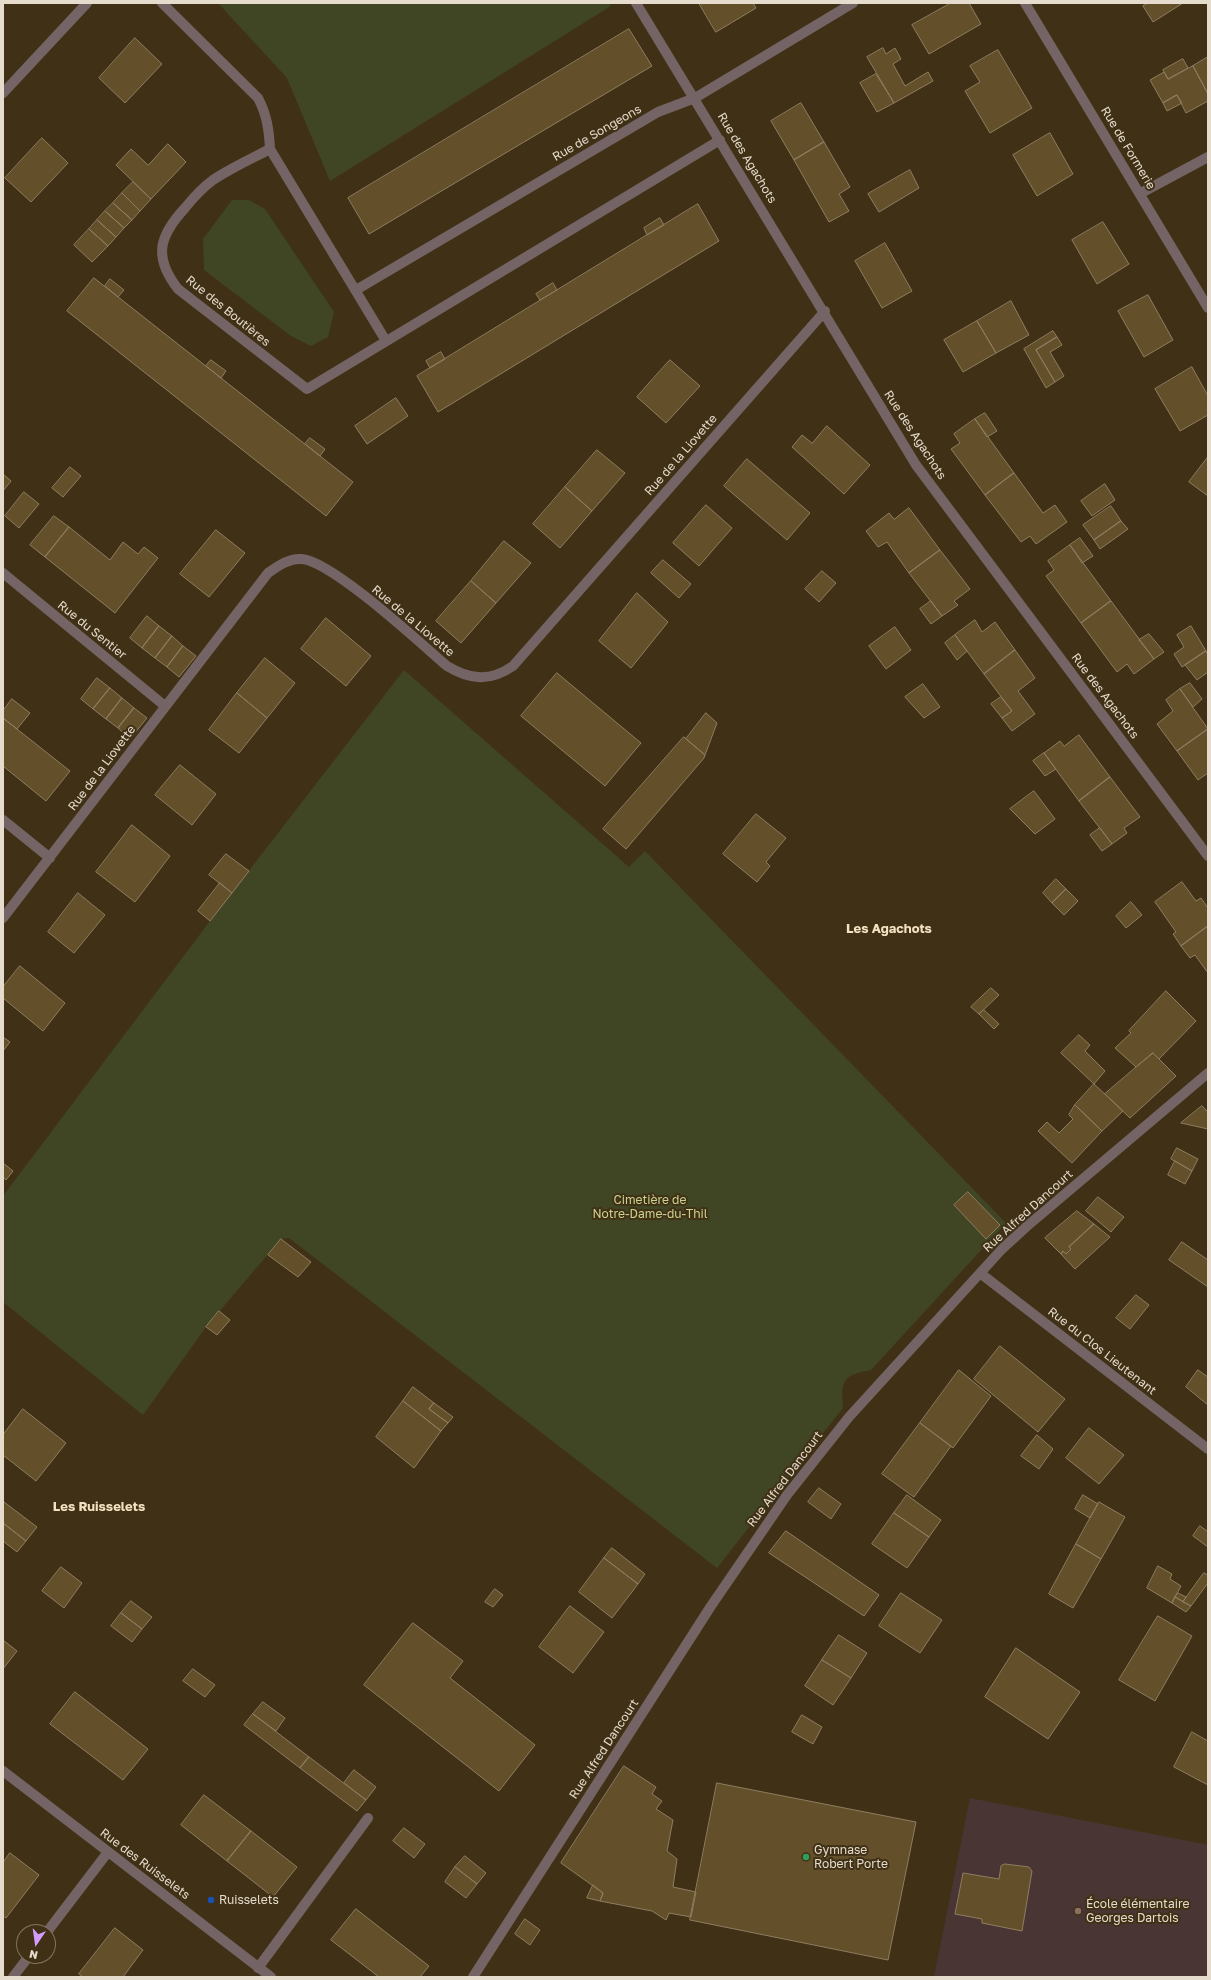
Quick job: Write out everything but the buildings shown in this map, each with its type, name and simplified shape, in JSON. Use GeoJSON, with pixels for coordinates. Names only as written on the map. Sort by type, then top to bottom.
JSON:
{"type":"FeatureCollection","features":[{"type":"Feature","properties":{"kind":"street"},"geometry":{"type":"LineString","coordinates":[[3,93],[87,3]]}},
{"type":"Feature","properties":{"kind":"street"},"geometry":{"type":"LineString","coordinates":[[162,3],[258,98],[265,110],[269,128],[270,148],[386,341],[720,140]]}},
{"type":"Feature","properties":{"kind":"street","name":"Rue des Agachots"},"geometry":{"type":"LineString","coordinates":[[636,3],[916,465],[1208,856]]}},
{"type":"Feature","properties":{"kind":"street","name":"Rue de Songeons"},"geometry":{"type":"LineString","coordinates":[[356,290],[658,112],[694,98],[853,3]]}},
{"type":"Feature","properties":{"kind":"street","name":"Rue de Formerie"},"geometry":{"type":"LineString","coordinates":[[1025,3],[1141,193],[1208,308]]}},
{"type":"Feature","properties":{"kind":"street","name":"Rue des Boutières"},"geometry":{"type":"LineString","coordinates":[[270,148],[213,180],[197,194],[170,225],[163,240],[162,254],[164,267],[169,278],[178,289],[307,389],[386,341]]}},
{"type":"Feature","properties":{"kind":"street"},"geometry":{"type":"LineString","coordinates":[[1141,193],[1208,157]]}},
{"type":"Feature","properties":{"kind":"street","name":"Rue de la Liovette"},"geometry":{"type":"LineString","coordinates":[[3,918],[268,573],[291,560],[302,559],[317,564],[334,573],[447,666],[458,673],[468,676],[492,677],[503,673],[513,666],[824,311]]}},
{"type":"Feature","properties":{"kind":"street","name":"Rue du Sentier"},"geometry":{"type":"LineString","coordinates":[[3,573],[165,706]]}},
{"type":"Feature","properties":{"kind":"street"},"geometry":{"type":"LineString","coordinates":[[3,820],[50,858]]}},
{"type":"Feature","properties":{"kind":"street","name":"Rue Alfred Dancourt"},"geometry":{"type":"LineString","coordinates":[[473,1977],[723,1587],[787,1495],[849,1417],[980,1273],[1026,1227],[1208,1073]]}},
{"type":"Feature","properties":{"kind":"street","name":"Rue du Clos Lieutenant"},"geometry":{"type":"LineString","coordinates":[[980,1273],[1208,1449]]}},
{"type":"Feature","properties":{"kind":"street","name":"Rue des Ruisselets"},"geometry":{"type":"LineString","coordinates":[[3,1771],[271,1977]]}},
{"type":"Feature","properties":{"kind":"street"},"geometry":{"type":"LineString","coordinates":[[258,1968],[368,1818]]}},
{"type":"Feature","properties":{"kind":"street"},"geometry":{"type":"LineString","coordinates":[[53,1924],[108,1852]]}},
{"type":"Feature","properties":{"kind":"street"},"geometry":{"type":"LineString","coordinates":[[13,1977],[23,1964]]}},
{"type":"Feature","properties":{"kind":"shaded area","name":"École élémentaire Georges Dartois"},"geometry":{"type":"Polygon","coordinates":[[[970,1798],[1208,1845],[1208,1977],[934,1977],[970,1798]]]}},
{"type":"Feature","properties":{"kind":"green space"},"geometry":{"type":"Polygon","coordinates":[[[218,3],[609,3],[611,6],[330,181],[287,78],[218,3]]]}},
{"type":"Feature","properties":{"kind":"green space"},"geometry":{"type":"Polygon","coordinates":[[[232,200],[249,200],[265,209],[334,312],[328,337],[311,346],[291,336],[204,270],[203,239],[232,200]]]}},
{"type":"Feature","properties":{"kind":"green space","name":"Cimetière de Notre-Dame-du-Thil"},"geometry":{"type":"Polygon","coordinates":[[[404,670],[629,867],[645,851],[1006,1223],[871,1370],[854,1374],[845,1381],[842,1391],[843,1408],[717,1568],[289,1238],[281,1239],[206,1327],[143,1415],[3,1302],[3,1196],[210,921],[404,670]]]}},
{"type":"Feature","properties":{"kind":"place","name":"Gymnase Robert Porte"},"geometry":{"type":"Point","coordinates":[806,1857]}},
{"type":"Feature","properties":{"kind":"place","name":"Ruisselets"},"geometry":{"type":"Point","coordinates":[211,1900]}},
{"type":"Feature","properties":{"kind":"place","name":"École élémentaire Georges Dartois"},"geometry":{"type":"Point","coordinates":[1078,1911]}},
{"type":"Feature","properties":{"kind":"district","name":"Les Agachots"},"geometry":{"type":"Point","coordinates":[889,929]}},
{"type":"Feature","properties":{"kind":"district","name":"Les Ruisselets"},"geometry":{"type":"Point","coordinates":[99,1507]}}]}
